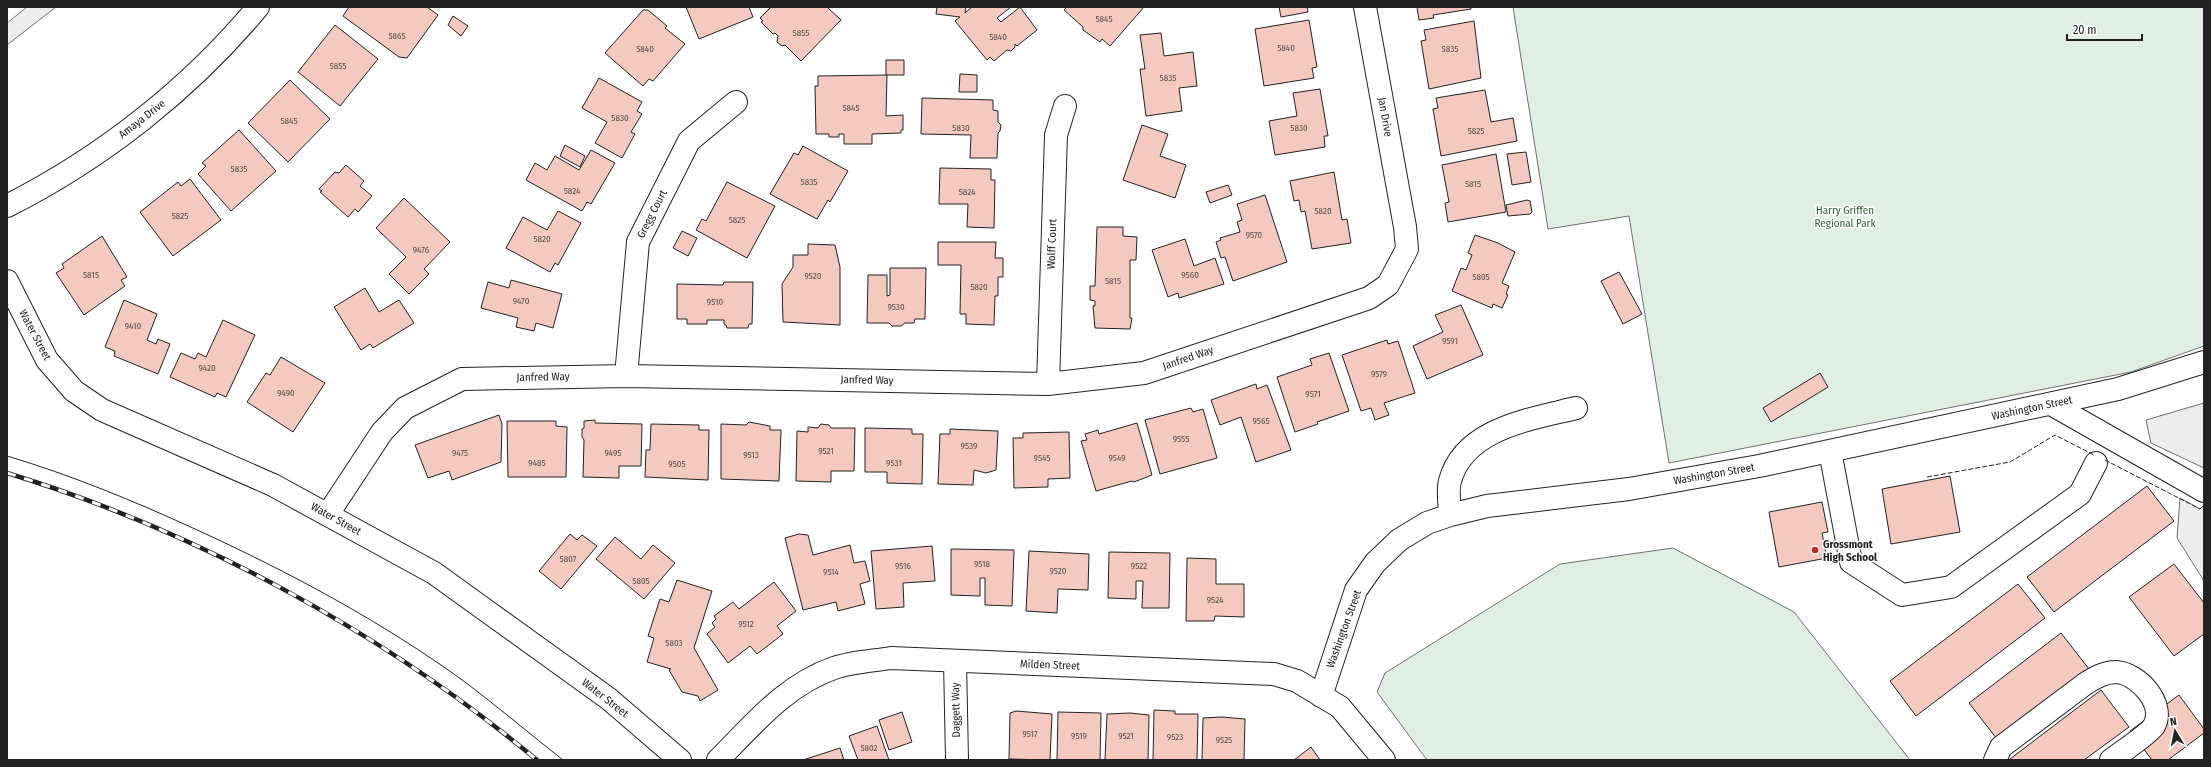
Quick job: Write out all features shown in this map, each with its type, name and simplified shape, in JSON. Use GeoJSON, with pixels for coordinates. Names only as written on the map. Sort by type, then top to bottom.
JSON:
{"type":"FeatureCollection","features":[{"type":"Feature","properties":{"kind":"street","name":"Amaya Drive"},"geometry":{"type":"LineString","coordinates":[[7,206],[77,166],[124,134],[168,98],[210,59],[258,7]]}},
{"type":"Feature","properties":{"kind":"street","name":"Jan Drive"},"geometry":{"type":"LineString","coordinates":[[1365,7],[1405,227]]}},
{"type":"Feature","properties":{"kind":"street","name":"Gregg Court"},"geometry":{"type":"LineString","coordinates":[[626,376],[638,242],[689,141],[736,102]]}},
{"type":"Feature","properties":{"kind":"street","name":"Wolff Court"},"geometry":{"type":"LineString","coordinates":[[1048,384],[1056,135],[1065,106]]}},
{"type":"Feature","properties":{"kind":"street","name":"Janfred Way"},"geometry":{"type":"LineString","coordinates":[[328,514],[382,432],[405,408],[462,379],[626,376],[1048,384],[1144,373],[1369,298],[1388,285],[1407,249],[1405,227]]}},
{"type":"Feature","properties":{"kind":"street","name":"Water Street"},"geometry":{"type":"LineString","coordinates":[[7,281],[47,360],[74,391],[102,410],[274,485],[434,573],[609,699],[680,760]]}},
{"type":"Feature","properties":{"kind":"street","name":"Washington Street"},"geometry":{"type":"LineString","coordinates":[[1321,696],[1356,590],[1375,563],[1399,540],[1427,523],[1450,515],[1487,506],[1629,489],[1830,451],[2118,389],[2204,362]]}},
{"type":"Feature","properties":{"kind":"street"},"geometry":{"type":"LineString","coordinates":[[2051,404],[2204,491]]}},
{"type":"Feature","properties":{"kind":"street"},"geometry":{"type":"LineString","coordinates":[[1450,515],[1450,482],[1460,458],[1484,438],[1507,426],[1576,408]]}},
{"type":"Feature","properties":{"kind":"street"},"geometry":{"type":"LineString","coordinates":[[1830,451],[1851,562],[1902,595],[1950,586],[2080,494],[2096,463]]}},
{"type":"Feature","properties":{"kind":"street","name":"Milden Street"},"geometry":{"type":"LineString","coordinates":[[718,760],[774,703],[800,683],[834,668],[891,658],[1274,674],[1297,681],[1340,707],[1384,760]]}},
{"type":"Feature","properties":{"kind":"street","name":"Daggett Way"},"geometry":{"type":"LineString","coordinates":[[955,661],[957,760]]}},
{"type":"Feature","properties":{"kind":"street"},"geometry":{"type":"LineString","coordinates":[[1995,760],[2001,747],[2085,684],[2100,675],[2115,672],[2129,674],[2145,688],[2155,703],[2158,715],[2153,727],[2111,760]]}},
{"type":"Feature","properties":{"kind":"green space","name":"Harry Griffen Regional Park"},"geometry":{"type":"Polygon","coordinates":[[[1513,7],[2204,7],[2204,346],[2131,372],[1669,463],[1629,216],[1548,229],[1513,7]]]}},
{"type":"Feature","properties":{"kind":"green space"},"geometry":{"type":"Polygon","coordinates":[[[1673,548],[1794,612],[1910,760],[1427,760],[1377,692],[1385,673],[1560,564],[1673,548]]]}},
{"type":"Feature","properties":{"kind":"shaded area"},"geometry":{"type":"Polygon","coordinates":[[[27,7],[56,7],[7,45],[7,23],[27,7]]]}},
{"type":"Feature","properties":{"kind":"shaded area"},"geometry":{"type":"Polygon","coordinates":[[[2204,403],[2204,468],[2151,443],[2146,420],[2204,403]]]}},
{"type":"Feature","properties":{"kind":"shaded area"},"geometry":{"type":"Polygon","coordinates":[[[2180,498],[2200,509],[2204,505],[2204,581],[2177,538],[2180,498]]]}},
{"type":"Feature","properties":{"kind":"building"},"geometry":{"type":"Polygon","coordinates":[[[349,7],[427,7],[438,15],[407,58],[399,57],[343,16],[349,7]]]}},
{"type":"Feature","properties":{"kind":"building"},"geometry":{"type":"Polygon","coordinates":[[[686,7],[749,7],[753,17],[699,39],[686,7]]]}},
{"type":"Feature","properties":{"kind":"building"},"geometry":{"type":"Polygon","coordinates":[[[771,7],[827,7],[841,20],[801,61],[785,45],[782,46],[777,42],[778,36],[775,33],[773,34],[761,22],[763,21],[760,18],[771,7]]]}},
{"type":"Feature","properties":{"kind":"building"},"geometry":{"type":"Polygon","coordinates":[[[937,7],[966,7],[965,13],[972,7],[1011,7],[997,18],[1001,22],[1020,7],[1037,30],[1017,46],[1015,44],[1015,47],[1011,51],[1007,50],[994,61],[990,57],[987,60],[955,21],[960,17],[936,14],[937,7]]]}},
{"type":"Feature","properties":{"kind":"building"},"geometry":{"type":"Polygon","coordinates":[[[1067,7],[1144,7],[1110,46],[1102,39],[1100,42],[1083,30],[1083,27],[1064,10],[1067,7]]]}},
{"type":"Feature","properties":{"kind":"building"},"geometry":{"type":"Polygon","coordinates":[[[1279,7],[1307,7],[1308,12],[1281,17],[1279,7]]]}},
{"type":"Feature","properties":{"kind":"building"},"geometry":{"type":"Polygon","coordinates":[[[1417,7],[1471,7],[1471,9],[1433,15],[1434,18],[1419,20],[1417,7]]]}},
{"type":"Feature","properties":{"kind":"building"},"geometry":{"type":"Polygon","coordinates":[[[643,10],[648,10],[667,26],[665,28],[685,44],[653,81],[649,79],[643,86],[605,53],[643,10]]]}},
{"type":"Feature","properties":{"kind":"building"},"geometry":{"type":"Polygon","coordinates":[[[453,16],[468,26],[461,36],[448,25],[453,16]]]}},
{"type":"Feature","properties":{"kind":"building"},"geometry":{"type":"Polygon","coordinates":[[[1309,20],[1317,67],[1312,68],[1314,78],[1264,86],[1255,29],[1309,20]]]}},
{"type":"Feature","properties":{"kind":"building"},"geometry":{"type":"Polygon","coordinates":[[[1474,21],[1481,78],[1429,89],[1421,41],[1426,40],[1424,30],[1474,21]]]}},
{"type":"Feature","properties":{"kind":"building"},"geometry":{"type":"Polygon","coordinates":[[[335,25],[378,59],[340,106],[298,72],[335,25]]]}},
{"type":"Feature","properties":{"kind":"building"},"geometry":{"type":"Polygon","coordinates":[[[1161,33],[1164,56],[1193,52],[1197,86],[1179,88],[1182,111],[1146,116],[1140,69],[1145,69],[1140,35],[1161,33]]]}},
{"type":"Feature","properties":{"kind":"building"},"geometry":{"type":"Polygon","coordinates":[[[886,60],[904,60],[904,75],[886,75],[886,60]]]}},
{"type":"Feature","properties":{"kind":"building"},"geometry":{"type":"Polygon","coordinates":[[[960,74],[977,75],[977,92],[959,92],[960,74]]]}},
{"type":"Feature","properties":{"kind":"building"},"geometry":{"type":"Polygon","coordinates":[[[887,75],[886,116],[903,115],[903,130],[901,130],[901,133],[872,134],[872,144],[844,144],[844,134],[839,134],[839,137],[829,137],[829,134],[816,134],[815,86],[818,86],[818,76],[887,75]]]}},
{"type":"Feature","properties":{"kind":"building"},"geometry":{"type":"Polygon","coordinates":[[[599,78],[642,102],[637,111],[642,114],[631,132],[635,134],[622,158],[595,143],[607,122],[582,108],[599,78]]]}},
{"type":"Feature","properties":{"kind":"building"},"geometry":{"type":"Polygon","coordinates":[[[290,80],[330,119],[288,162],[248,123],[290,80]]]}},
{"type":"Feature","properties":{"kind":"building"},"geometry":{"type":"Polygon","coordinates":[[[1320,89],[1328,136],[1324,136],[1325,147],[1275,155],[1269,121],[1297,116],[1293,93],[1320,89]]]}},
{"type":"Feature","properties":{"kind":"building"},"geometry":{"type":"Polygon","coordinates":[[[1485,90],[1491,122],[1513,118],[1517,141],[1441,156],[1433,109],[1438,108],[1436,98],[1485,90]]]}},
{"type":"Feature","properties":{"kind":"building"},"geometry":{"type":"Polygon","coordinates":[[[922,98],[993,100],[993,110],[998,111],[998,122],[1001,125],[998,133],[997,158],[970,158],[971,135],[921,134],[922,98]]]}},
{"type":"Feature","properties":{"kind":"building"},"geometry":{"type":"Polygon","coordinates":[[[1142,125],[1168,134],[1160,156],[1186,165],[1175,198],[1123,180],[1142,125]]]}},
{"type":"Feature","properties":{"kind":"building"},"geometry":{"type":"Polygon","coordinates":[[[239,130],[276,171],[231,211],[198,174],[206,166],[202,163],[239,130]]]}},
{"type":"Feature","properties":{"kind":"building"},"geometry":{"type":"Polygon","coordinates":[[[565,145],[585,156],[580,167],[560,156],[565,145]]]}},
{"type":"Feature","properties":{"kind":"building"},"geometry":{"type":"Polygon","coordinates":[[[803,146],[848,171],[830,202],[828,200],[817,219],[770,194],[794,153],[798,155],[803,146]]]}},
{"type":"Feature","properties":{"kind":"building"},"geometry":{"type":"Polygon","coordinates":[[[591,150],[615,163],[591,204],[587,202],[582,211],[526,180],[535,163],[547,170],[555,156],[579,170],[591,150]]]}},
{"type":"Feature","properties":{"kind":"building"},"geometry":{"type":"Polygon","coordinates":[[[1526,152],[1531,182],[1512,185],[1507,154],[1526,152]]]}},
{"type":"Feature","properties":{"kind":"building"},"geometry":{"type":"Polygon","coordinates":[[[1496,154],[1506,212],[1448,222],[1445,203],[1449,202],[1442,165],[1496,154]]]}},
{"type":"Feature","properties":{"kind":"building"},"geometry":{"type":"Polygon","coordinates":[[[346,165],[364,181],[360,186],[372,196],[358,212],[355,209],[348,217],[320,192],[322,191],[319,189],[335,172],[339,173],[346,165]]]}},
{"type":"Feature","properties":{"kind":"building"},"geometry":{"type":"Polygon","coordinates":[[[940,168],[991,169],[991,180],[995,180],[994,228],[967,227],[968,204],[939,204],[940,168]]]}},
{"type":"Feature","properties":{"kind":"building"},"geometry":{"type":"Polygon","coordinates":[[[1334,172],[1342,220],[1347,219],[1351,243],[1312,249],[1305,211],[1301,212],[1299,200],[1294,201],[1290,181],[1334,172]]]}},
{"type":"Feature","properties":{"kind":"building"},"geometry":{"type":"Polygon","coordinates":[[[190,179],[221,220],[173,256],[140,212],[178,182],[181,186],[190,179]]]}},
{"type":"Feature","properties":{"kind":"building"},"geometry":{"type":"Polygon","coordinates":[[[727,182],[775,206],[747,258],[696,230],[702,219],[706,221],[727,182]]]}},
{"type":"Feature","properties":{"kind":"building"},"geometry":{"type":"Polygon","coordinates":[[[1228,185],[1232,195],[1210,203],[1206,192],[1228,185]]]}},
{"type":"Feature","properties":{"kind":"building"},"geometry":{"type":"Polygon","coordinates":[[[1265,195],[1287,262],[1233,281],[1225,257],[1221,258],[1216,242],[1221,240],[1220,238],[1240,232],[1237,222],[1242,220],[1237,204],[1265,195]]]}},
{"type":"Feature","properties":{"kind":"building"},"geometry":{"type":"Polygon","coordinates":[[[404,198],[450,242],[424,269],[429,274],[409,294],[389,274],[406,257],[376,228],[404,198]]]}},
{"type":"Feature","properties":{"kind":"building"},"geometry":{"type":"Polygon","coordinates":[[[1527,200],[1530,201],[1532,212],[1530,214],[1508,216],[1506,205],[1527,200]]]}},
{"type":"Feature","properties":{"kind":"building"},"geometry":{"type":"Polygon","coordinates":[[[558,211],[581,223],[558,265],[555,263],[550,272],[506,248],[523,217],[547,230],[558,211]]]}},
{"type":"Feature","properties":{"kind":"building"},"geometry":{"type":"Polygon","coordinates":[[[1097,227],[1123,227],[1123,236],[1137,237],[1136,260],[1130,260],[1130,318],[1132,318],[1130,329],[1095,328],[1093,306],[1095,306],[1095,301],[1090,300],[1090,286],[1095,286],[1097,227]]]}},
{"type":"Feature","properties":{"kind":"building"},"geometry":{"type":"Polygon","coordinates":[[[682,231],[697,238],[688,256],[673,248],[682,231]]]}},
{"type":"Feature","properties":{"kind":"building"},"geometry":{"type":"Polygon","coordinates":[[[1475,235],[1498,243],[1515,252],[1502,283],[1509,286],[1506,294],[1508,295],[1502,308],[1493,304],[1492,308],[1452,291],[1461,268],[1466,270],[1472,255],[1468,253],[1475,235]]]}},
{"type":"Feature","properties":{"kind":"building"},"geometry":{"type":"Polygon","coordinates":[[[102,236],[127,277],[121,280],[125,286],[84,315],[56,273],[64,268],[62,264],[102,236]]]}},
{"type":"Feature","properties":{"kind":"building"},"geometry":{"type":"Polygon","coordinates":[[[1185,239],[1194,266],[1215,258],[1224,284],[1179,298],[1178,293],[1168,297],[1152,250],[1185,239]]]}},
{"type":"Feature","properties":{"kind":"building"},"geometry":{"type":"Polygon","coordinates":[[[938,242],[996,242],[995,258],[1003,258],[1003,277],[998,277],[998,296],[995,296],[994,325],[966,324],[966,314],[960,314],[961,265],[938,265],[938,242]]]}},
{"type":"Feature","properties":{"kind":"building"},"geometry":{"type":"Polygon","coordinates":[[[808,244],[835,245],[840,267],[840,325],[783,322],[782,284],[793,267],[793,255],[808,255],[808,244]]]}},
{"type":"Feature","properties":{"kind":"building"},"geometry":{"type":"Polygon","coordinates":[[[890,268],[926,268],[925,319],[915,319],[914,323],[905,323],[901,326],[892,326],[889,323],[867,323],[868,275],[887,275],[887,296],[890,295],[890,268]]]}},
{"type":"Feature","properties":{"kind":"building"},"geometry":{"type":"Polygon","coordinates":[[[1619,272],[1642,314],[1623,324],[1601,281],[1619,272]]]}},
{"type":"Feature","properties":{"kind":"building"},"geometry":{"type":"Polygon","coordinates":[[[511,280],[562,294],[553,328],[536,323],[534,331],[516,327],[518,318],[481,308],[488,282],[509,288],[511,280]]]}},
{"type":"Feature","properties":{"kind":"building"},"geometry":{"type":"Polygon","coordinates":[[[724,282],[753,282],[752,324],[749,324],[748,328],[727,328],[724,324],[724,320],[707,320],[707,324],[687,324],[687,319],[677,319],[677,284],[723,285],[724,282]]]}},
{"type":"Feature","properties":{"kind":"building"},"geometry":{"type":"Polygon","coordinates":[[[365,288],[379,312],[399,300],[414,323],[373,348],[370,344],[361,350],[334,307],[365,288]]]}},
{"type":"Feature","properties":{"kind":"building"},"geometry":{"type":"Polygon","coordinates":[[[124,300],[157,314],[147,340],[156,344],[158,339],[170,344],[158,374],[114,356],[115,351],[105,347],[124,300]]]}},
{"type":"Feature","properties":{"kind":"building"},"geometry":{"type":"Polygon","coordinates":[[[1461,305],[1483,355],[1427,379],[1413,346],[1443,332],[1435,315],[1461,305]]]}},
{"type":"Feature","properties":{"kind":"building"},"geometry":{"type":"Polygon","coordinates":[[[223,320],[255,335],[226,397],[217,393],[215,397],[170,377],[181,353],[195,359],[198,353],[206,357],[223,320]]]}},
{"type":"Feature","properties":{"kind":"building"},"geometry":{"type":"Polygon","coordinates":[[[1387,340],[1388,344],[1398,341],[1415,393],[1384,403],[1389,415],[1375,420],[1371,408],[1361,411],[1342,355],[1387,340]]]}},
{"type":"Feature","properties":{"kind":"building"},"geometry":{"type":"Polygon","coordinates":[[[1329,353],[1349,411],[1317,422],[1318,424],[1295,432],[1277,377],[1312,365],[1310,359],[1329,353]]]}},
{"type":"Feature","properties":{"kind":"building"},"geometry":{"type":"Polygon","coordinates":[[[281,357],[325,383],[293,432],[247,402],[266,373],[270,375],[281,357]]]}},
{"type":"Feature","properties":{"kind":"building"},"geometry":{"type":"Polygon","coordinates":[[[1820,373],[1828,387],[1771,422],[1763,408],[1820,373]]]}},
{"type":"Feature","properties":{"kind":"building"},"geometry":{"type":"Polygon","coordinates":[[[1256,384],[1257,389],[1267,385],[1291,450],[1256,462],[1241,417],[1220,425],[1211,400],[1256,384]]]}},
{"type":"Feature","properties":{"kind":"building"},"geometry":{"type":"Polygon","coordinates":[[[1191,408],[1193,412],[1203,409],[1217,458],[1160,474],[1145,420],[1191,408]]]}},
{"type":"Feature","properties":{"kind":"building"},"geometry":{"type":"Polygon","coordinates":[[[499,415],[502,424],[501,462],[452,480],[449,471],[428,478],[415,445],[499,415]]]}},
{"type":"Feature","properties":{"kind":"building"},"geometry":{"type":"Polygon","coordinates":[[[595,420],[595,423],[642,424],[641,466],[619,466],[619,478],[583,477],[584,440],[582,437],[582,429],[584,428],[584,421],[595,420]]]}},
{"type":"Feature","properties":{"kind":"building"},"geometry":{"type":"Polygon","coordinates":[[[507,421],[556,421],[556,426],[567,427],[566,477],[508,477],[507,421]]]}},
{"type":"Feature","properties":{"kind":"building"},"geometry":{"type":"Polygon","coordinates":[[[749,422],[770,426],[770,430],[781,430],[779,481],[721,479],[721,424],[746,425],[749,422]]]}},
{"type":"Feature","properties":{"kind":"building"},"geometry":{"type":"Polygon","coordinates":[[[1137,423],[1152,475],[1134,482],[1132,481],[1096,491],[1081,441],[1087,440],[1085,434],[1098,430],[1099,434],[1137,423]]]}},
{"type":"Feature","properties":{"kind":"building"},"geometry":{"type":"Polygon","coordinates":[[[651,424],[699,425],[699,430],[709,430],[708,480],[645,477],[646,450],[650,450],[651,424]]]}},
{"type":"Feature","properties":{"kind":"building"},"geometry":{"type":"Polygon","coordinates":[[[821,424],[829,425],[831,428],[855,428],[854,471],[831,471],[831,482],[796,481],[797,431],[808,432],[808,427],[818,428],[821,424]]]}},
{"type":"Feature","properties":{"kind":"building"},"geometry":{"type":"Polygon","coordinates":[[[865,428],[912,429],[912,434],[923,434],[922,484],[887,483],[887,472],[865,472],[865,428]]]}},
{"type":"Feature","properties":{"kind":"building"},"geometry":{"type":"Polygon","coordinates":[[[950,429],[998,431],[996,470],[986,473],[974,470],[973,485],[938,484],[940,434],[950,434],[950,429]]]}},
{"type":"Feature","properties":{"kind":"building"},"geometry":{"type":"Polygon","coordinates":[[[1069,432],[1070,478],[1048,479],[1048,487],[1014,488],[1013,438],[1023,438],[1023,433],[1069,432]]]}},
{"type":"Feature","properties":{"kind":"building"},"geometry":{"type":"Polygon","coordinates":[[[1950,476],[1960,532],[1891,544],[1882,489],[1950,476]]]}},
{"type":"Feature","properties":{"kind":"building"},"geometry":{"type":"Polygon","coordinates":[[[2147,486],[2174,521],[2054,612],[2027,577],[2147,486]]]}},
{"type":"Feature","properties":{"kind":"building"},"geometry":{"type":"Polygon","coordinates":[[[1822,502],[1828,532],[1822,533],[1827,558],[1779,567],[1769,512],[1822,502]]]}},
{"type":"Feature","properties":{"kind":"building"},"geometry":{"type":"Polygon","coordinates":[[[570,534],[577,540],[582,535],[597,546],[561,589],[539,571],[570,534]]]}},
{"type":"Feature","properties":{"kind":"building"},"geometry":{"type":"Polygon","coordinates":[[[799,534],[808,535],[813,555],[850,545],[854,563],[865,561],[870,581],[860,584],[865,604],[838,611],[836,602],[803,610],[785,538],[799,534]]]}},
{"type":"Feature","properties":{"kind":"building"},"geometry":{"type":"Polygon","coordinates":[[[615,537],[641,559],[653,545],[675,563],[644,599],[596,559],[615,537]]]}},
{"type":"Feature","properties":{"kind":"building"},"geometry":{"type":"Polygon","coordinates":[[[932,546],[935,581],[903,583],[904,607],[876,609],[871,551],[932,546]]]}},
{"type":"Feature","properties":{"kind":"building"},"geometry":{"type":"Polygon","coordinates":[[[951,549],[1014,550],[1012,606],[985,605],[985,578],[980,578],[980,596],[951,595],[951,549]]]}},
{"type":"Feature","properties":{"kind":"building"},"geometry":{"type":"Polygon","coordinates":[[[1029,551],[1089,554],[1088,590],[1058,589],[1057,613],[1026,611],[1029,551]]]}},
{"type":"Feature","properties":{"kind":"building"},"geometry":{"type":"Polygon","coordinates":[[[1109,552],[1170,553],[1169,608],[1142,608],[1143,581],[1136,581],[1136,599],[1108,598],[1109,552]]]}},
{"type":"Feature","properties":{"kind":"building"},"geometry":{"type":"Polygon","coordinates":[[[1187,558],[1216,559],[1216,584],[1244,584],[1244,617],[1215,616],[1214,621],[1186,621],[1187,558]]]}},
{"type":"Feature","properties":{"kind":"building"},"geometry":{"type":"Polygon","coordinates":[[[2174,564],[2204,603],[2204,634],[2174,656],[2129,597],[2174,564]]]}},
{"type":"Feature","properties":{"kind":"building"},"geometry":{"type":"Polygon","coordinates":[[[677,580],[712,591],[694,648],[718,690],[700,701],[698,696],[682,692],[669,670],[671,669],[647,662],[654,638],[648,636],[660,599],[669,602],[677,580]]]}},
{"type":"Feature","properties":{"kind":"building"},"geometry":{"type":"Polygon","coordinates":[[[774,582],[796,611],[777,626],[783,634],[757,654],[750,646],[728,663],[707,634],[715,627],[712,623],[716,619],[714,616],[733,602],[739,609],[774,582]]]}},
{"type":"Feature","properties":{"kind":"building"},"geometry":{"type":"Polygon","coordinates":[[[2018,584],[2045,618],[1916,716],[1890,681],[2018,584]]]}},
{"type":"Feature","properties":{"kind":"building"},"geometry":{"type":"Polygon","coordinates":[[[2061,633],[2089,669],[1997,739],[1969,703],[2061,633]]]}},
{"type":"Feature","properties":{"kind":"building"},"geometry":{"type":"Polygon","coordinates":[[[2101,690],[2129,727],[2084,760],[2010,759],[2101,690]]]}},
{"type":"Feature","properties":{"kind":"building"},"geometry":{"type":"Polygon","coordinates":[[[2179,695],[2204,729],[2204,733],[2168,760],[2152,760],[2130,731],[2179,695]]]}},
{"type":"Feature","properties":{"kind":"building"},"geometry":{"type":"Polygon","coordinates":[[[1154,710],[1175,711],[1175,714],[1198,714],[1197,760],[1153,760],[1154,710]]]}},
{"type":"Feature","properties":{"kind":"building"},"geometry":{"type":"Polygon","coordinates":[[[1016,711],[1052,714],[1050,760],[1009,759],[1010,713],[1016,711]]]}},
{"type":"Feature","properties":{"kind":"building"},"geometry":{"type":"Polygon","coordinates":[[[902,712],[912,742],[889,750],[879,720],[902,712]]]}},
{"type":"Feature","properties":{"kind":"building"},"geometry":{"type":"Polygon","coordinates":[[[1058,712],[1101,713],[1100,760],[1057,760],[1058,712]]]}},
{"type":"Feature","properties":{"kind":"building"},"geometry":{"type":"Polygon","coordinates":[[[1130,713],[1149,715],[1148,760],[1105,760],[1107,714],[1130,713]]]}},
{"type":"Feature","properties":{"kind":"building"},"geometry":{"type":"Polygon","coordinates":[[[1222,717],[1245,719],[1244,760],[1202,760],[1203,718],[1222,717]]]}},
{"type":"Feature","properties":{"kind":"building"},"geometry":{"type":"Polygon","coordinates":[[[877,726],[889,760],[858,760],[849,736],[877,726]]]}},
{"type":"Feature","properties":{"kind":"building"},"geometry":{"type":"Polygon","coordinates":[[[1311,747],[1320,760],[1294,760],[1311,747]]]}},
{"type":"Feature","properties":{"kind":"building"},"geometry":{"type":"Polygon","coordinates":[[[840,748],[844,760],[803,760],[840,748]]]}},
{"type":"Feature","properties":{"kind":"tram line"},"geometry":{"type":"LineString","coordinates":[[7,456],[79,480],[149,508],[230,545],[300,580],[401,638],[465,682],[563,760]]}},
{"type":"Feature","properties":{"kind":"railway"},"geometry":{"type":"LineString","coordinates":[[7,473],[78,497],[148,524],[218,556],[286,591],[352,629],[416,670],[478,714],[537,760]]}},
{"type":"Feature","properties":{"kind":"fence"},"geometry":{"type":"LineString","coordinates":[[1927,477],[2010,462],[2055,435],[2094,455]]}},
{"type":"Feature","properties":{"kind":"fence"},"geometry":{"type":"LineString","coordinates":[[2105,460],[2200,509],[2204,505]]}},
{"type":"Feature","properties":{"kind":"place","name":"Grossmont High School"},"geometry":{"type":"Point","coordinates":[1815,550]}}]}
